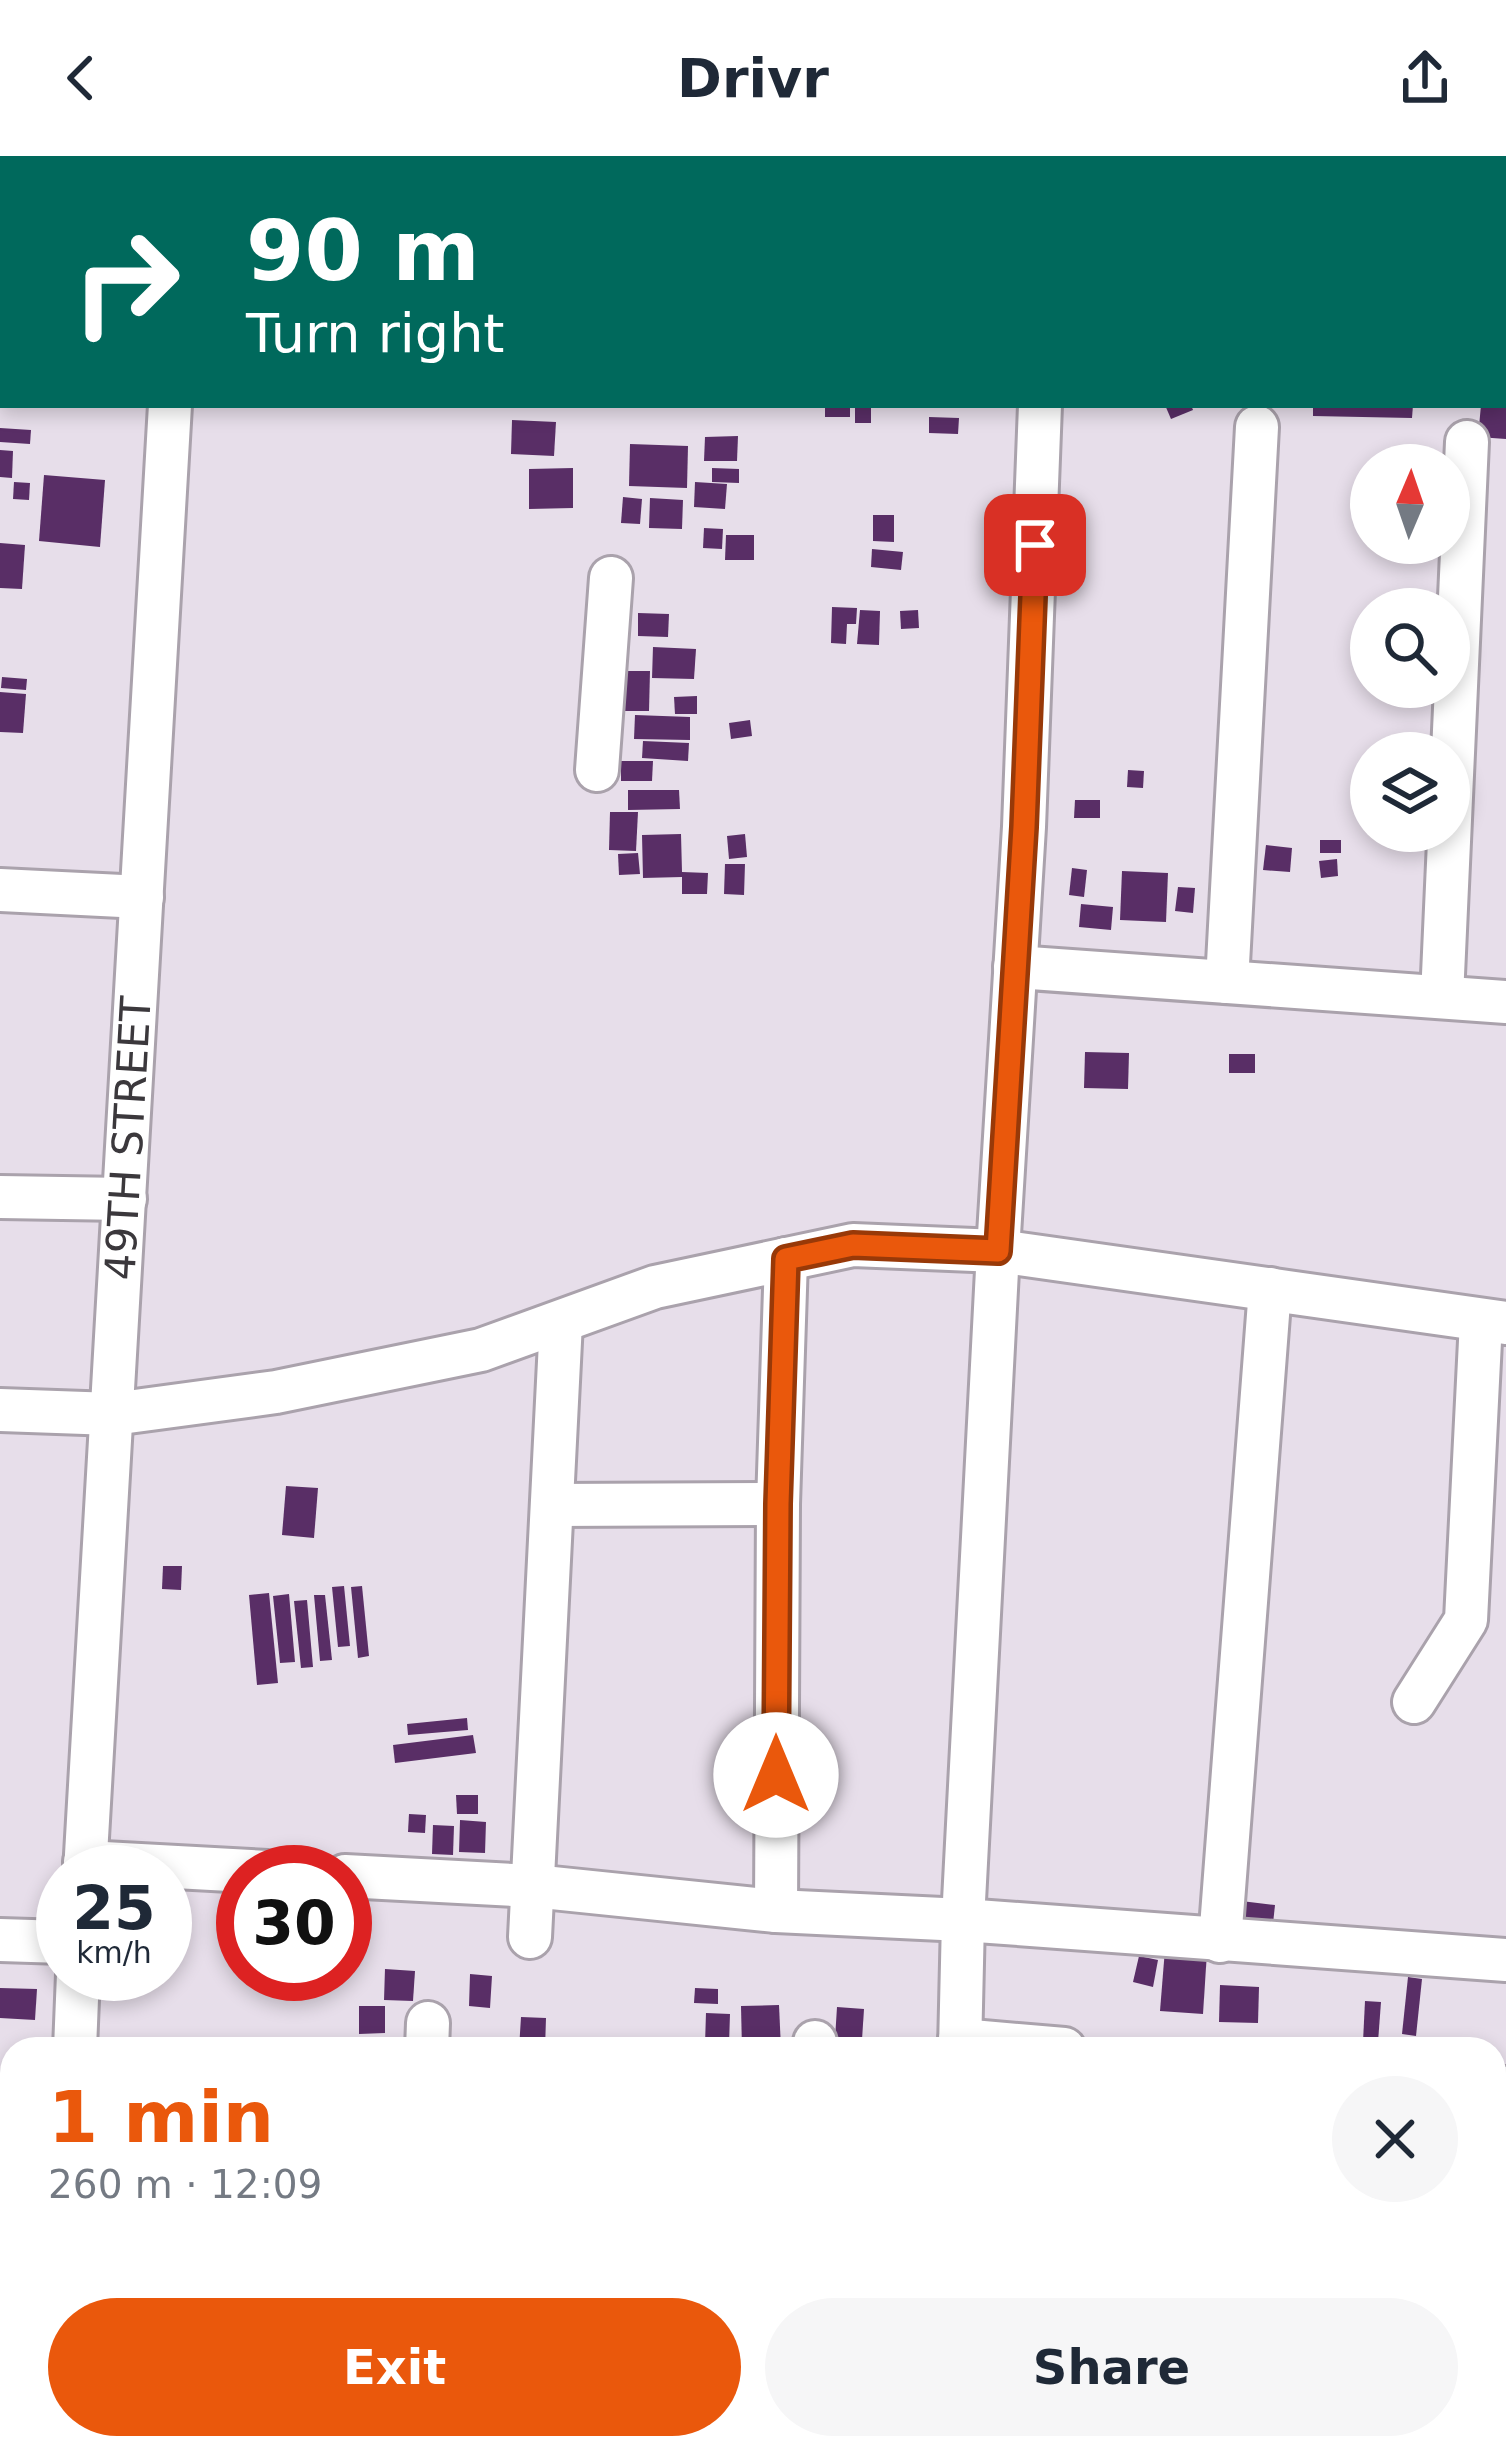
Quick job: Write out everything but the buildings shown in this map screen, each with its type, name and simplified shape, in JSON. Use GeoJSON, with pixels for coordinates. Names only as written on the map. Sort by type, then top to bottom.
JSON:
{"type":"FeatureCollection","features":[{"type":"Feature","properties":{"kind":"street","name":"49TH STREET"},"geometry":{"type":"LineString","coordinates":[[86,1845],[170,408]]}},
{"type":"Feature","properties":{"kind":"street"},"geometry":{"type":"LineString","coordinates":[[960,2037],[1040,408]]}},
{"type":"Feature","properties":{"kind":"street"},"geometry":{"type":"LineString","coordinates":[[1227,982],[1258,427]]}},
{"type":"Feature","properties":{"kind":"street"},"geometry":{"type":"LineString","coordinates":[[1442,997],[1467,442]]}},
{"type":"Feature","properties":{"kind":"street"},"geometry":{"type":"LineString","coordinates":[[597,770],[611,578]]}},
{"type":"Feature","properties":{"kind":"street"},"geometry":{"type":"LineString","coordinates":[[0,890],[142,897]]}},
{"type":"Feature","properties":{"kind":"street"},"geometry":{"type":"LineString","coordinates":[[1016,967],[1506,1002]]}},
{"type":"Feature","properties":{"kind":"street"},"geometry":{"type":"LineString","coordinates":[[0,1197],[125,1199]]}},
{"type":"Feature","properties":{"kind":"street"},"geometry":{"type":"LineString","coordinates":[[0,1411],[113,1414],[276,1393],[503,1345],[655,1287],[853,1245],[998,1251],[1494,1322],[1466,1620],[1414,1702]]}},
{"type":"Feature","properties":{"kind":"street"},"geometry":{"type":"LineString","coordinates":[[776,1911],[778,1504],[786,1259]]}},
{"type":"Feature","properties":{"kind":"street"},"geometry":{"type":"LineString","coordinates":[[1220,1941],[1270,1289]]}},
{"type":"Feature","properties":{"kind":"street"},"geometry":{"type":"LineString","coordinates":[[530,1937],[561,1322]]}},
{"type":"Feature","properties":{"kind":"street"},"geometry":{"type":"LineString","coordinates":[[552,1505],[778,1504]]}},
{"type":"Feature","properties":{"kind":"street"},"geometry":{"type":"LineString","coordinates":[[372,1877],[533,1886],[776,1911],[1506,1960]]}},
{"type":"Feature","properties":{"kind":"street"},"geometry":{"type":"LineString","coordinates":[[0,1940],[36,1941]]}},
{"type":"Feature","properties":{"kind":"street"},"geometry":{"type":"LineString","coordinates":[[75,2037],[77,2001]]}},
{"type":"Feature","properties":{"kind":"route"},"geometry":{"type":"LineString","coordinates":[[776,1775],[786,1259],[853,1245],[998,1251],[1024,827],[1035,545]]}}]}
